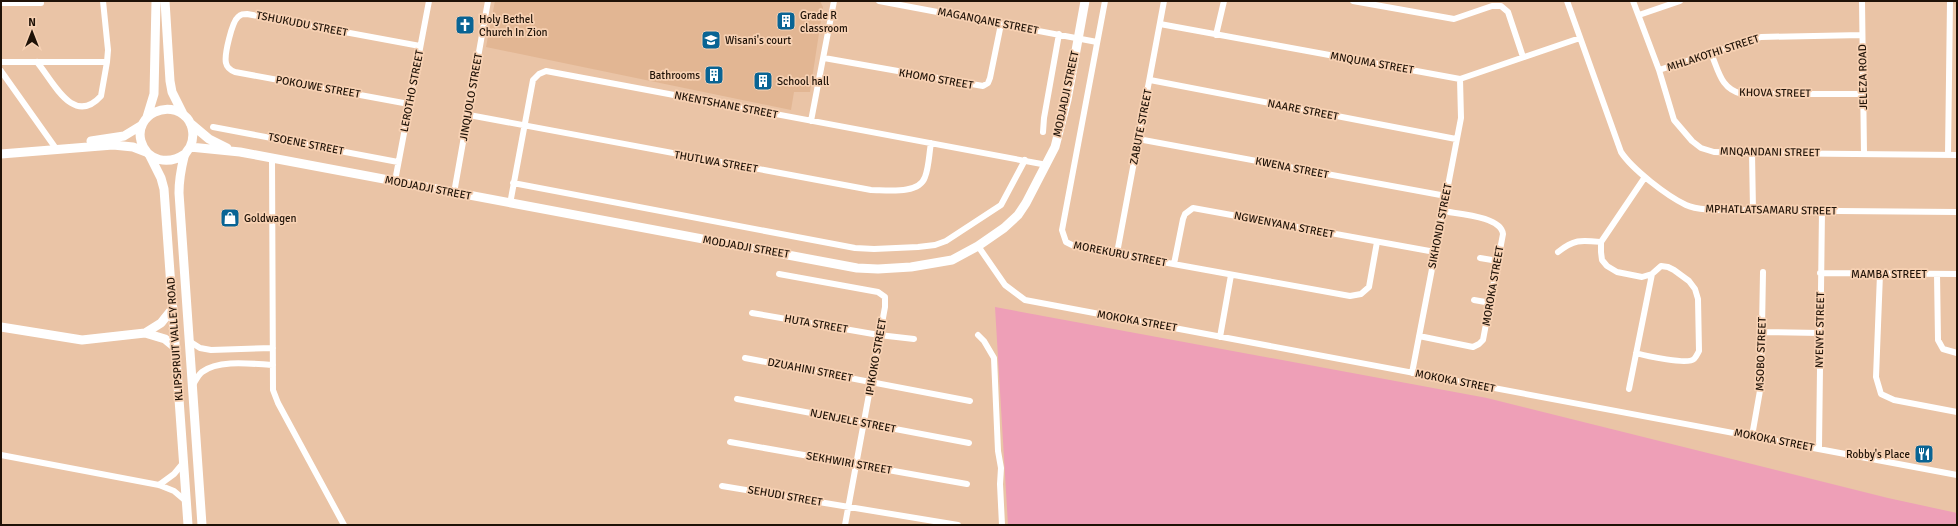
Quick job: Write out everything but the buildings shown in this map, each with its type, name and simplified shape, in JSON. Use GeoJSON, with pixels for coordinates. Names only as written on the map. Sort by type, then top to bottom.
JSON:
{"type":"FeatureCollection","features":[{"type":"Feature","properties":{"kind":"street"},"geometry":{"type":"LineString","coordinates":[[37,62],[65,99],[73,105],[80,107],[92,104],[101,96],[108,50],[103,1]]}},
{"type":"Feature","properties":{"kind":"street"},"geometry":{"type":"LineString","coordinates":[[148,154],[140,139],[154,94],[156,1]]}},
{"type":"Feature","properties":{"kind":"street"},"geometry":{"type":"LineString","coordinates":[[55,147],[113,145],[133,147],[157,160],[172,161],[187,151],[193,135],[190,122],[183,114],[172,92],[165,1]]}},
{"type":"Feature","properties":{"kind":"street","name":"LEROTHO STREET"},"geometry":{"type":"LineString","coordinates":[[395,181],[429,1]]}},
{"type":"Feature","properties":{"kind":"street","name":"JINQIJOLO STREET"},"geometry":{"type":"LineString","coordinates":[[454,193],[488,1]]}},
{"type":"Feature","properties":{"kind":"street"},"geometry":{"type":"LineString","coordinates":[[811,121],[834,1]]}},
{"type":"Feature","properties":{"kind":"street","name":"MAGANQANE STREET"},"geometry":{"type":"LineString","coordinates":[[879,1],[1097,42]]}},
{"type":"Feature","properties":{"kind":"street","name":"MODJADJI STREET"},"geometry":{"type":"LineString","coordinates":[[187,151],[240,152],[510,204],[866,269],[888,269],[935,264],[952,260],[978,246],[1004,228],[1018,215],[1047,165],[1060,130],[1085,1]]}},
{"type":"Feature","properties":{"kind":"street","name":"MOREKURU STREET"},"geometry":{"type":"LineString","coordinates":[[1105,1],[1062,234],[1065,240],[1072,245],[1231,275],[1356,296],[1366,292],[1369,287],[1377,242]]}},
{"type":"Feature","properties":{"kind":"street","name":"ZABUTE STREET"},"geometry":{"type":"LineString","coordinates":[[1117,253],[1164,1]]}},
{"type":"Feature","properties":{"kind":"street"},"geometry":{"type":"LineString","coordinates":[[1216,35],[1224,1]]}},
{"type":"Feature","properties":{"kind":"street"},"geometry":{"type":"LineString","coordinates":[[1353,1],[1454,19],[1492,6],[1501,6],[1508,12],[1523,57]]}},
{"type":"Feature","properties":{"kind":"street","name":"MPHATLATSAMARU STREET"},"geometry":{"type":"LineString","coordinates":[[1567,1],[1621,152],[1628,162],[1645,177],[1685,205],[1698,209],[1957,212]]}},
{"type":"Feature","properties":{"kind":"street","name":"MNQANDANI STREET"},"geometry":{"type":"LineString","coordinates":[[1633,1],[1659,70],[1674,120],[1692,141],[1701,148],[1714,152],[1957,155]]}},
{"type":"Feature","properties":{"kind":"street"},"geometry":{"type":"LineString","coordinates":[[1639,15],[1680,1]]}},
{"type":"Feature","properties":{"kind":"street","name":"JELEZA ROAD"},"geometry":{"type":"LineString","coordinates":[[1862,1],[1864,153]]}},
{"type":"Feature","properties":{"kind":"street"},"geometry":{"type":"LineString","coordinates":[[1948,155],[1950,1]]}},
{"type":"Feature","properties":{"kind":"street"},"geometry":{"type":"LineString","coordinates":[[1,3],[41,3]]}},
{"type":"Feature","properties":{"kind":"street","name":"TSHUKUDU STREET"},"geometry":{"type":"LineString","coordinates":[[229,68],[226,58],[233,24],[237,17],[244,14],[420,46]]}},
{"type":"Feature","properties":{"kind":"street","name":"KHOMO STREET"},"geometry":{"type":"LineString","coordinates":[[824,58],[983,86],[988,83],[990,78],[1001,24]]}},
{"type":"Feature","properties":{"kind":"street","name":"MNQUMA STREET"},"geometry":{"type":"LineString","coordinates":[[1160,24],[1460,79],[1580,38]]}},
{"type":"Feature","properties":{"kind":"street"},"geometry":{"type":"LineString","coordinates":[[1043,132],[1044,118],[1059,34]]}},
{"type":"Feature","properties":{"kind":"street","name":"MHLAKOTHI STREET"},"geometry":{"type":"LineString","coordinates":[[1659,70],[1761,37],[1862,35]]}},
{"type":"Feature","properties":{"kind":"street","name":"KHOVA STREET"},"geometry":{"type":"LineString","coordinates":[[1711,53],[1725,86],[1732,92],[1742,94],[1863,94]]}},
{"type":"Feature","properties":{"kind":"street"},"geometry":{"type":"LineString","coordinates":[[1,62],[107,62]]}},
{"type":"Feature","properties":{"kind":"street","name":"POKOJWE STREET"},"geometry":{"type":"LineString","coordinates":[[229,68],[234,72],[409,104]]}},
{"type":"Feature","properties":{"kind":"street","name":"NKENTSHANE STREET"},"geometry":{"type":"LineString","coordinates":[[510,204],[523,126],[533,80],[539,74],[548,70],[1047,165]]}},
{"type":"Feature","properties":{"kind":"street"},"geometry":{"type":"LineString","coordinates":[[1,71],[55,147]]}},
{"type":"Feature","properties":{"kind":"street","name":"SIKHONDI STREET"},"geometry":{"type":"LineString","coordinates":[[1412,373],[1461,118],[1460,79]]}},
{"type":"Feature","properties":{"kind":"street","name":"NAARE STREET"},"geometry":{"type":"LineString","coordinates":[[1150,80],[1456,139]]}},
{"type":"Feature","properties":{"kind":"street"},"geometry":{"type":"LineString","coordinates":[[1949,95],[1957,96]]}},
{"type":"Feature","properties":{"kind":"street"},"geometry":{"type":"LineString","coordinates":[[1,154],[124,136],[161,109],[169,109],[183,114]]}},
{"type":"Feature","properties":{"kind":"street","name":"THUTLWA STREET"},"geometry":{"type":"LineString","coordinates":[[469,115],[871,190],[912,188],[920,184],[926,175],[931,143]]}},
{"type":"Feature","properties":{"kind":"street","name":"MODJADJI STREET"},"geometry":{"type":"LineString","coordinates":[[190,122],[209,139],[240,152]]}},
{"type":"Feature","properties":{"kind":"street","name":"TSOENE STREET"},"geometry":{"type":"LineString","coordinates":[[213,127],[398,162]]}},
{"type":"Feature","properties":{"kind":"street","name":"KWENA STREET"},"geometry":{"type":"LineString","coordinates":[[1138,139],[1446,196]]}},
{"type":"Feature","properties":{"kind":"street","name":"KLIPSPRUIT VALLEY ROAD"},"geometry":{"type":"LineString","coordinates":[[187,151],[179,177],[179,193],[202,525]]}},
{"type":"Feature","properties":{"kind":"street"},"geometry":{"type":"LineString","coordinates":[[1752,153],[1753,210]]}},
{"type":"Feature","properties":{"kind":"street","name":"KLIPSPRUIT VALLEY ROAD"},"geometry":{"type":"LineString","coordinates":[[148,154],[161,178],[164,189],[188,525]]}},
{"type":"Feature","properties":{"kind":"street"},"geometry":{"type":"LineString","coordinates":[[272,158],[274,394],[344,525]]}},
{"type":"Feature","properties":{"kind":"street"},"geometry":{"type":"LineString","coordinates":[[513,183],[855,248],[897,249],[940,244],[1001,205],[1025,160]]}},
{"type":"Feature","properties":{"kind":"street"},"geometry":{"type":"LineString","coordinates":[[1636,353],[1658,358],[1689,361],[1695,358],[1699,351],[1698,299],[1695,289],[1689,281],[1668,267],[1661,266],[1652,274],[1642,277],[1627,275],[1617,272],[1607,266],[1602,260],[1601,242],[1645,177]]}},
{"type":"Feature","properties":{"kind":"street","name":"NGWENYANA STREET"},"geometry":{"type":"LineString","coordinates":[[1174,264],[1183,219],[1193,208],[1435,252]]}},
{"type":"Feature","properties":{"kind":"street","name":"MOROKA STREET"},"geometry":{"type":"LineString","coordinates":[[1420,336],[1473,347],[1483,340],[1491,303],[1503,234],[1500,226],[1487,219],[1443,211]]}},
{"type":"Feature","properties":{"kind":"street","name":"NYENYE STREET"},"geometry":{"type":"LineString","coordinates":[[1819,448],[1820,273],[1822,211]]}},
{"type":"Feature","properties":{"kind":"street"},"geometry":{"type":"LineString","coordinates":[[1558,252],[1568,244],[1577,240],[1601,242]]}},
{"type":"Feature","properties":{"kind":"street","name":"MOKOKA STREET"},"geometry":{"type":"LineString","coordinates":[[978,246],[1004,285],[1025,300],[1957,475]]}},
{"type":"Feature","properties":{"kind":"street"},"geometry":{"type":"LineString","coordinates":[[1480,258],[1498,261]]}},
{"type":"Feature","properties":{"kind":"street","name":"MSOBO STREET"},"geometry":{"type":"LineString","coordinates":[[1752,436],[1761,385],[1763,272]]}},
{"type":"Feature","properties":{"kind":"street","name":"MAMBA STREET"},"geometry":{"type":"LineString","coordinates":[[1820,273],[1957,274]]}},
{"type":"Feature","properties":{"kind":"street","name":"IPIKOKO STREET"},"geometry":{"type":"LineString","coordinates":[[779,274],[881,293],[886,300],[846,525]]}},
{"type":"Feature","properties":{"kind":"street"},"geometry":{"type":"LineString","coordinates":[[1629,389],[1652,274]]}},
{"type":"Feature","properties":{"kind":"street"},"geometry":{"type":"LineString","coordinates":[[1880,274],[1876,377],[1881,394],[1894,400],[1957,412]]}},
{"type":"Feature","properties":{"kind":"street"},"geometry":{"type":"LineString","coordinates":[[1937,274],[1938,340],[1943,349],[1957,353]]}},
{"type":"Feature","properties":{"kind":"street"},"geometry":{"type":"LineString","coordinates":[[1220,337],[1231,275]]}},
{"type":"Feature","properties":{"kind":"street"},"geometry":{"type":"LineString","coordinates":[[1474,300],[1491,303]]}},
{"type":"Feature","properties":{"kind":"street"},"geometry":{"type":"LineString","coordinates":[[145,333],[161,323],[173,308]]}},
{"type":"Feature","properties":{"kind":"street","name":"HUTA STREET"},"geometry":{"type":"LineString","coordinates":[[752,313],[879,335],[914,339]]}},
{"type":"Feature","properties":{"kind":"street"},"geometry":{"type":"LineString","coordinates":[[1,327],[82,340],[145,333],[165,339],[176,348]]}},
{"type":"Feature","properties":{"kind":"street"},"geometry":{"type":"LineString","coordinates":[[1763,332],[1820,333]]}},
{"type":"Feature","properties":{"kind":"street"},"geometry":{"type":"LineString","coordinates":[[978,335],[984,341],[994,358],[998,451],[1001,468],[1000,484],[1002,525]]}},
{"type":"Feature","properties":{"kind":"street"},"geometry":{"type":"LineString","coordinates":[[189,341],[200,348],[211,350],[273,348]]}},
{"type":"Feature","properties":{"kind":"street","name":"DZUAHINI STREET"},"geometry":{"type":"LineString","coordinates":[[745,358],[970,401]]}},
{"type":"Feature","properties":{"kind":"street"},"geometry":{"type":"LineString","coordinates":[[192,388],[198,375],[212,367],[244,364],[273,365]]}},
{"type":"Feature","properties":{"kind":"street","name":"NJENJELE STREET"},"geometry":{"type":"LineString","coordinates":[[737,399],[969,443]]}},
{"type":"Feature","properties":{"kind":"street","name":"SEKHWIRI STREET"},"geometry":{"type":"LineString","coordinates":[[730,442],[967,484]]}},
{"type":"Feature","properties":{"kind":"street"},"geometry":{"type":"LineString","coordinates":[[1,455],[159,485],[174,491],[187,502]]}},
{"type":"Feature","properties":{"kind":"street"},"geometry":{"type":"LineString","coordinates":[[159,485],[174,474],[184,462]]}},
{"type":"Feature","properties":{"kind":"street","name":"SEHUDI STREET"},"geometry":{"type":"LineString","coordinates":[[722,486],[958,525]]}},
{"type":"Feature","properties":{"kind":"shaded area"},"geometry":{"type":"Polygon","coordinates":[[[495,1],[820,1],[823,7],[810,92],[794,92],[791,110],[486,47],[495,1]]]}},
{"type":"Feature","properties":{"kind":"shaded area"},"geometry":{"type":"Polygon","coordinates":[[[995,307],[1487,398],[1888,498],[1957,513],[1957,525],[1008,525],[995,307]]]}},
{"type":"Feature","properties":{"kind":"place","name":"Grade R classroom"},"geometry":{"type":"Point","coordinates":[786,21]}},
{"type":"Feature","properties":{"kind":"place","name":"Holy Bethel Church In Zion"},"geometry":{"type":"Point","coordinates":[465,25]}},
{"type":"Feature","properties":{"kind":"place","name":"Wisani's court"},"geometry":{"type":"Point","coordinates":[711,40]}},
{"type":"Feature","properties":{"kind":"place","name":"Bathrooms"},"geometry":{"type":"Point","coordinates":[714,75]}},
{"type":"Feature","properties":{"kind":"place","name":"School hall"},"geometry":{"type":"Point","coordinates":[763,81]}},
{"type":"Feature","properties":{"kind":"place","name":"Goldwagen"},"geometry":{"type":"Point","coordinates":[230,218]}},
{"type":"Feature","properties":{"kind":"place","name":"Robby's Place"},"geometry":{"type":"Point","coordinates":[1924,454]}}]}
